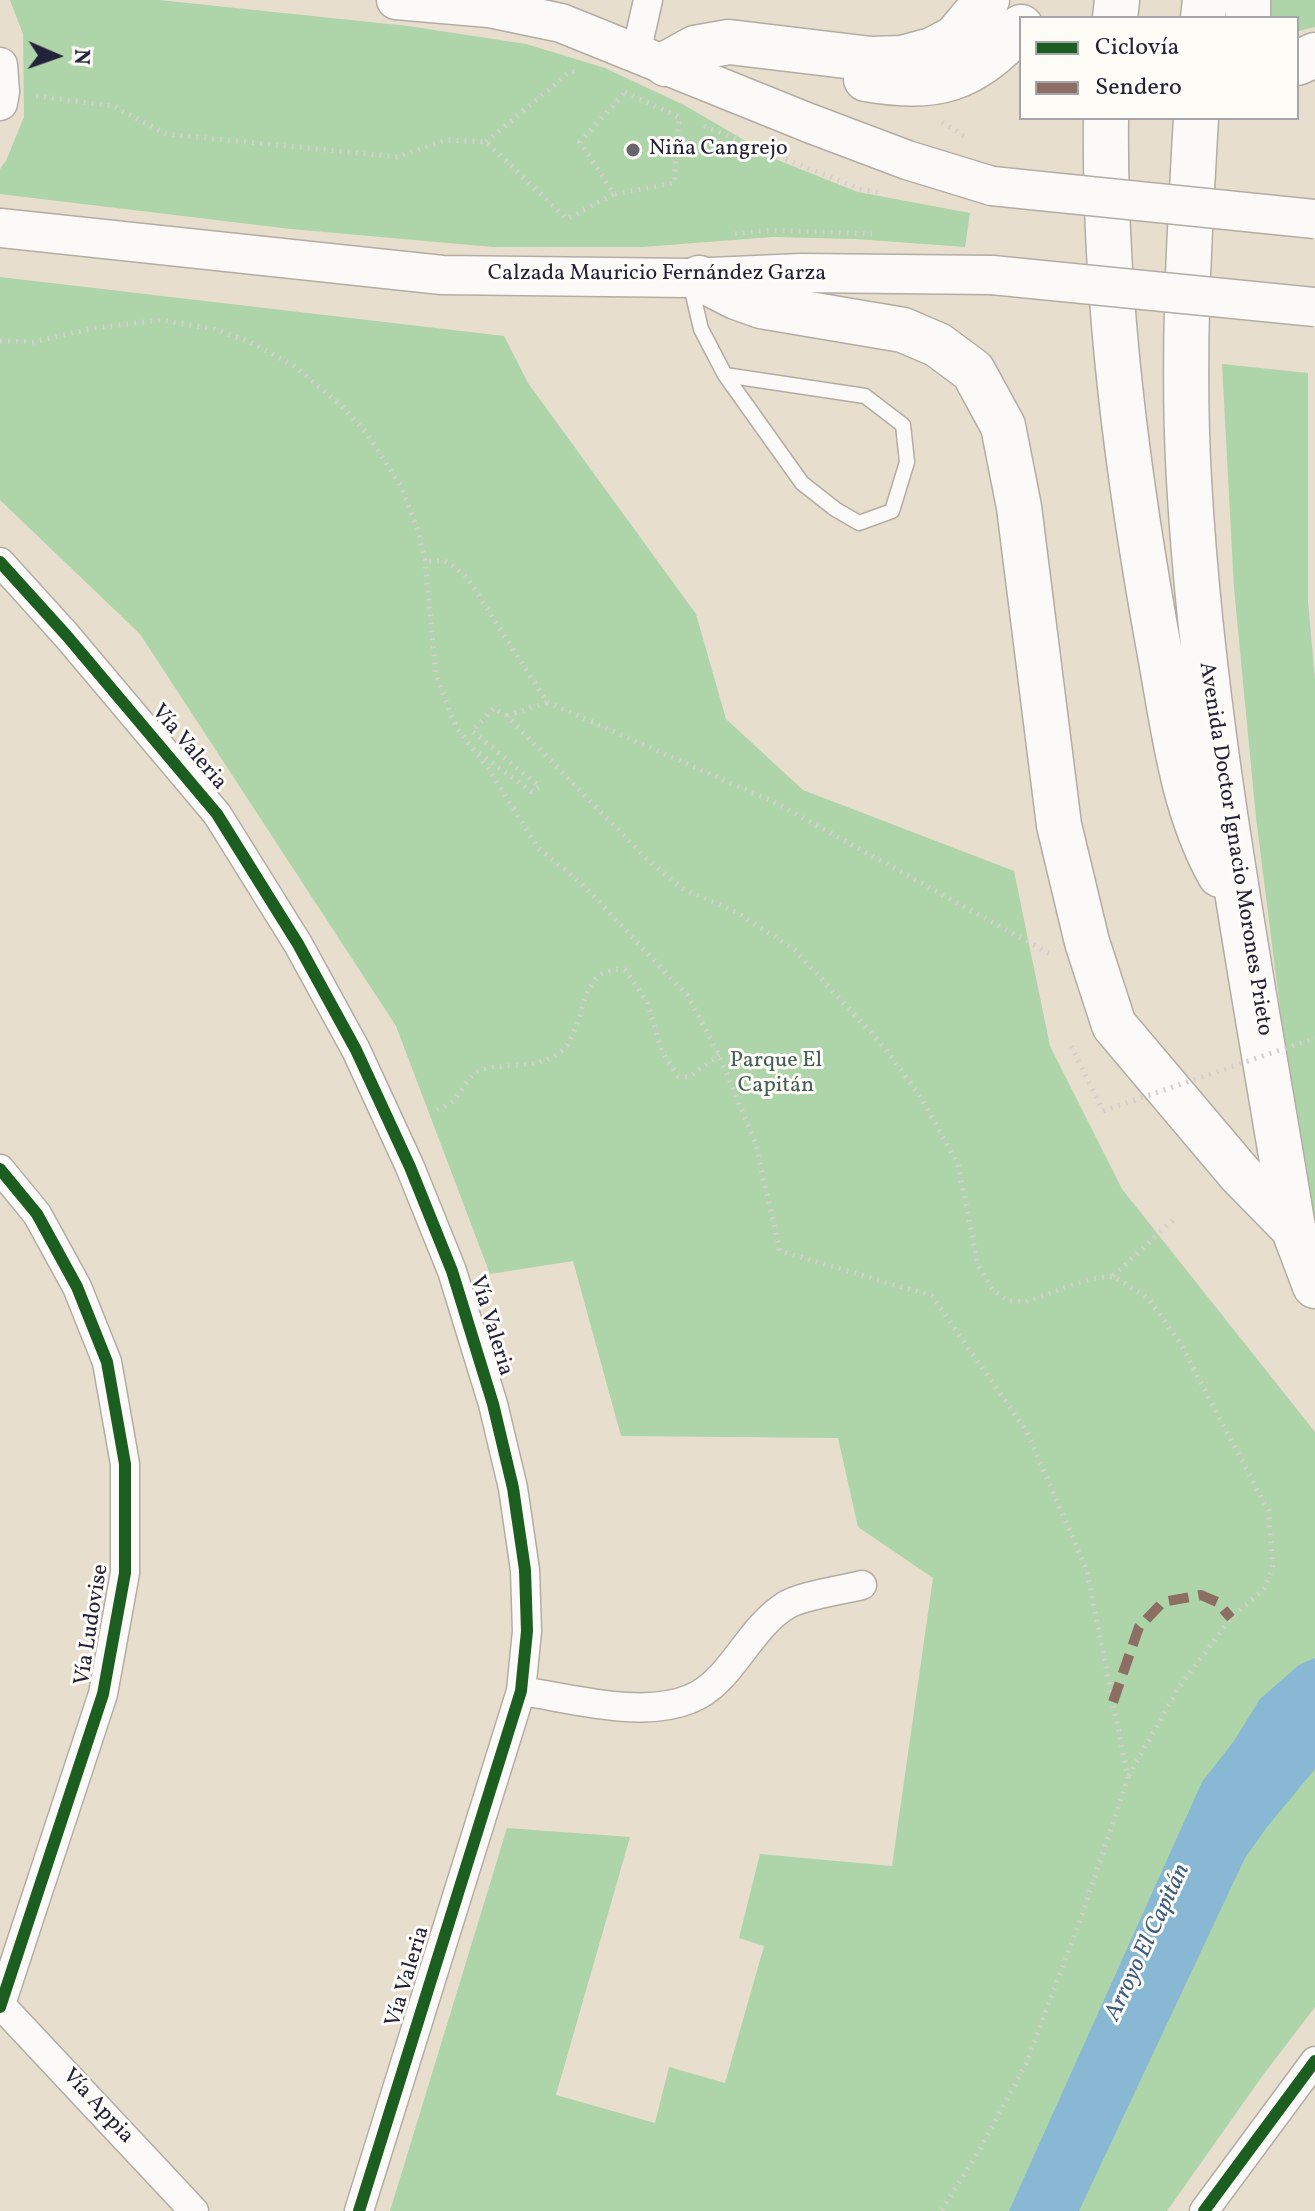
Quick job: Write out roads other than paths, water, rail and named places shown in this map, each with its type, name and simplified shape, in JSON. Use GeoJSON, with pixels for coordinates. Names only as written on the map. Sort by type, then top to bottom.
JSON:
{"type":"FeatureCollection","features":[{"type":"Feature","properties":{"kind":"main road"},"geometry":{"type":"LineString","coordinates":[[396,0],[489,8],[561,23],[893,155],[992,186],[1315,219]]}},
{"type":"Feature","properties":{"kind":"main road"},"geometry":{"type":"LineString","coordinates":[[651,58],[729,42],[871,59],[919,54],[955,38],[987,0]]}},
{"type":"Feature","properties":{"kind":"main road"},"geometry":{"type":"LineString","coordinates":[[773,49],[835,74],[904,85],[938,83],[966,73],[1008,40]]}},
{"type":"Feature","properties":{"kind":"main road"},"geometry":{"type":"LineString","coordinates":[[1106,120],[1108,241],[1115,347],[1122,424],[1146,578],[1192,811],[1209,855],[1242,913]]}},
{"type":"Feature","properties":{"kind":"main road","name":"Avenida Doctor Ignacio Morones Prieto"},"geometry":{"type":"LineString","coordinates":[[1196,120],[1185,307],[1189,480],[1211,722],[1293,1228],[1315,1286]]}},
{"type":"Feature","properties":{"kind":"main road","name":"Calzada Mauricio Fernández Garza"},"geometry":{"type":"LineString","coordinates":[[0,228],[442,275],[694,278],[801,273],[992,275],[1315,307]]}},
{"type":"Feature","properties":{"kind":"main road"},"geometry":{"type":"LineString","coordinates":[[694,278],[761,306],[903,330],[938,345],[973,371],[1003,426],[1019,507],[1059,825],[1087,942],[1114,1025],[1240,1174],[1293,1228]]}},
{"type":"Feature","properties":{"kind":"street"},"geometry":{"type":"LineString","coordinates":[[648,0],[651,58]]}},
{"type":"Feature","properties":{"kind":"street"},"geometry":{"type":"LineString","coordinates":[[0,65],[2,92],[15,99]]}},
{"type":"Feature","properties":{"kind":"street","name":"Vía Valeria"},"geometry":{"type":"LineString","coordinates":[[0,562],[67,636],[217,814],[298,944],[356,1050],[410,1167],[452,1271],[493,1404],[513,1488],[525,1570],[527,1631],[521,1691],[359,2211]]}},
{"type":"Feature","properties":{"kind":"street","name":"Vía Ludovise"},"geometry":{"type":"LineString","coordinates":[[0,1169],[37,1214],[77,1287],[107,1362],[125,1464],[125,1573],[103,1694],[0,2005]]}},
{"type":"Feature","properties":{"kind":"street"},"geometry":{"type":"LineString","coordinates":[[521,1691],[635,1707],[666,1706],[690,1699],[710,1688],[723,1676],[753,1633],[787,1603],[862,1585]]}},
{"type":"Feature","properties":{"kind":"street","name":"Vía Appia"},"geometry":{"type":"LineString","coordinates":[[0,2005],[194,2211]]}},
{"type":"Feature","properties":{"kind":"street"},"geometry":{"type":"LineString","coordinates":[[1204,2211],[1315,2061]]}},
{"type":"Feature","properties":{"kind":"lane"},"geometry":{"type":"LineString","coordinates":[[694,278],[701,329],[725,375],[802,483],[859,523],[892,511],[907,462],[903,425],[865,396],[725,375]]}},
{"type":"Feature","properties":{"kind":"water","name":"Arroyo El Capitán"},"geometry":{"type":"Polygon","coordinates":[[[1315,1658],[1315,1769],[1245,1858],[1079,2211],[1009,2211],[1202,1782],[1234,1741],[1260,1699],[1299,1665],[1315,1658]]]}},
{"type":"Feature","properties":{"kind":"place","name":"Niña Cangrejo"},"geometry":{"type":"Point","coordinates":[633,150]}},
{"type":"Feature","properties":{"kind":"park label","name":"Parque El Capitán"},"geometry":{"type":"Point","coordinates":[776,1074]}}]}
